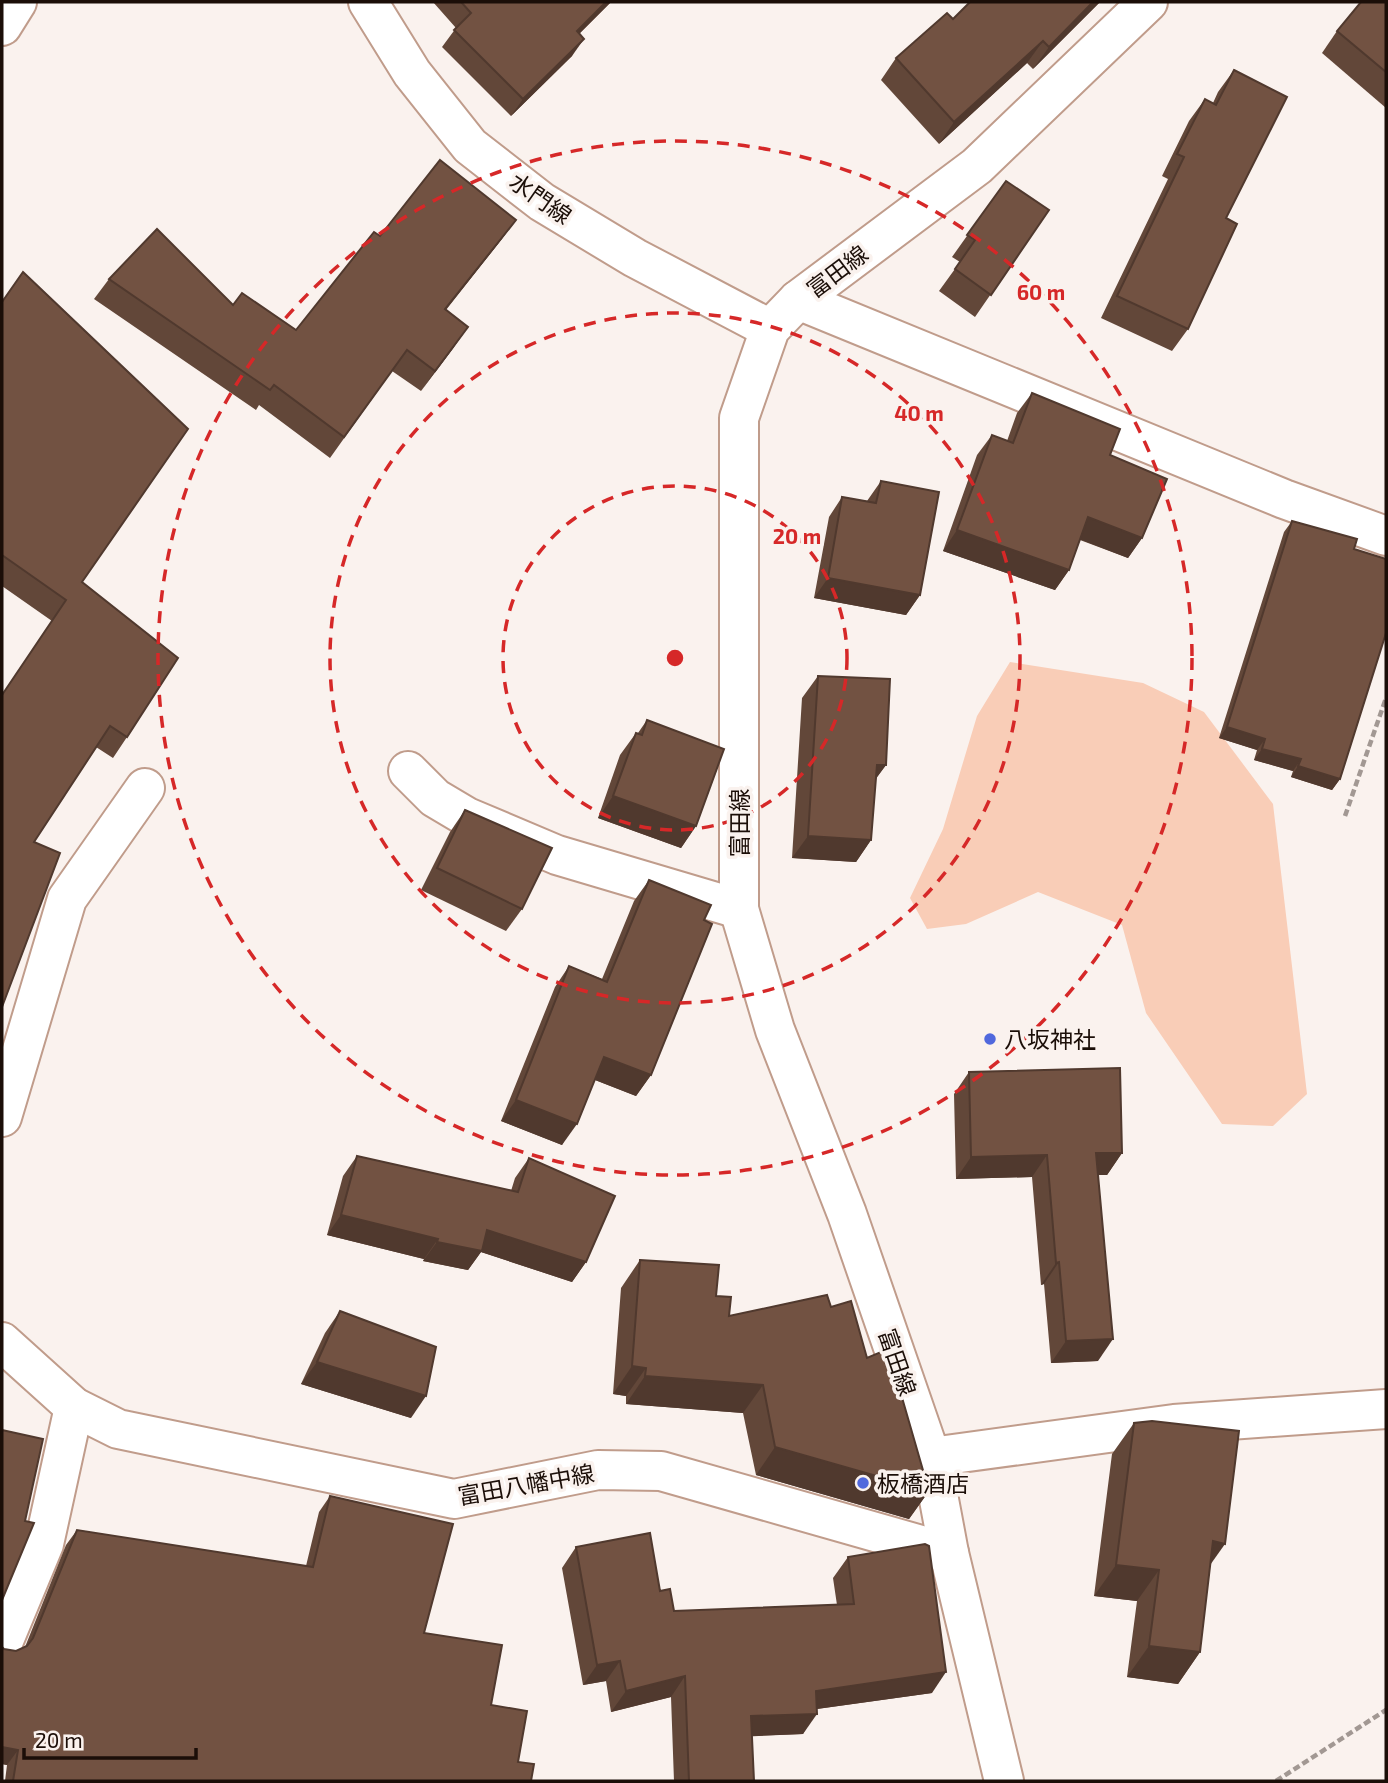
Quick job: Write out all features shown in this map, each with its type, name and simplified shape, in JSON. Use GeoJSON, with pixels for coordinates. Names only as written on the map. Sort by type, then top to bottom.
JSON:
{"type":"FeatureCollection","features":[{"type":"Feature","properties":{"kind":"street"},"geometry":{"type":"LineString","coordinates":[[2,26],[17,2]]}},
{"type":"Feature","properties":{"kind":"street","name":"水門線"},"geometry":{"type":"LineString","coordinates":[[368,2],[412,72],[470,146],[542,202],[635,258],[770,329]]}},
{"type":"Feature","properties":{"kind":"street","name":"富田線"},"geometry":{"type":"LineString","coordinates":[[1004,1781],[949,1553],[931,1457],[847,1214],[775,1030],[739,909],[739,418],[770,329],[798,300],[977,166],[1148,2]]}},
{"type":"Feature","properties":{"kind":"street"},"geometry":{"type":"LineString","coordinates":[[798,300],[1284,499],[1386,536]]}},
{"type":"Feature","properties":{"kind":"street"},"geometry":{"type":"LineString","coordinates":[[408,771],[435,798],[467,817],[557,855],[739,909]]}},
{"type":"Feature","properties":{"kind":"street"},"geometry":{"type":"LineString","coordinates":[[2,1117],[67,899],[145,788]]}},
{"type":"Feature","properties":{"kind":"street","name":"富田八幡中線"},"geometry":{"type":"LineString","coordinates":[[2,1342],[74,1407],[118,1429],[454,1499],[598,1470],[661,1471],[949,1553]]}},
{"type":"Feature","properties":{"kind":"street"},"geometry":{"type":"LineString","coordinates":[[2,1645],[44,1544],[74,1407]]}},
{"type":"Feature","properties":{"kind":"street"},"geometry":{"type":"LineString","coordinates":[[931,1457],[1174,1424],[1386,1409]]}},
{"type":"Feature","properties":{"kind":"path"},"geometry":{"type":"LineString","coordinates":[[1345,816],[1386,698]]}},
{"type":"Feature","properties":{"kind":"path"},"geometry":{"type":"LineString","coordinates":[[1276,1781],[1386,1710]]}},
{"type":"Feature","properties":{"kind":"shaded area"},"geometry":{"type":"Polygon","coordinates":[[[1010,662],[1143,683],[1204,712],[1273,804],[1307,1094],[1273,1126],[1222,1124],[1146,1013],[1122,925],[1038,892],[966,924],[927,929],[910,898],[943,829],[977,716],[1010,662]]]}},
{"type":"Feature","properties":{"kind":"building"},"geometry":{"type":"Polygon","coordinates":[[[461,2],[606,2],[577,31],[584,39],[523,99],[454,30],[471,13],[461,2]]]}},
{"type":"Feature","properties":{"kind":"building"},"geometry":{"type":"Polygon","coordinates":[[[970,2],[1093,2],[1049,47],[1043,41],[954,122],[896,58],[947,13],[953,19],[970,2]]]}},
{"type":"Feature","properties":{"kind":"building"},"geometry":{"type":"Polygon","coordinates":[[[1361,2],[1386,2],[1386,72],[1337,31],[1361,2]]]}},
{"type":"Feature","properties":{"kind":"building"},"geometry":{"type":"Polygon","coordinates":[[[1234,70],[1287,97],[1226,218],[1237,224],[1188,329],[1117,296],[1184,157],[1177,154],[1205,99],[1216,105],[1234,70]]]}},
{"type":"Feature","properties":{"kind":"building"},"geometry":{"type":"Polygon","coordinates":[[[440,160],[516,220],[445,309],[468,327],[435,371],[407,350],[344,437],[274,385],[270,390],[109,279],[157,229],[233,305],[242,293],[296,330],[374,232],[380,236],[440,160]]]}},
{"type":"Feature","properties":{"kind":"building"},"geometry":{"type":"Polygon","coordinates":[[[1006,181],[1049,210],[991,295],[955,269],[975,240],[967,235],[1006,181]]]}},
{"type":"Feature","properties":{"kind":"building"},"geometry":{"type":"Polygon","coordinates":[[[23,272],[188,429],[82,582],[178,658],[127,737],[110,726],[34,842],[60,853],[2,1007],[2,695],[66,600],[2,555],[2,302],[23,272]]]}},
{"type":"Feature","properties":{"kind":"building"},"geometry":{"type":"Polygon","coordinates":[[[1032,393],[1120,429],[1110,455],[1167,479],[1142,538],[1088,517],[1069,570],[957,530],[992,435],[1013,443],[1032,393]]]}},
{"type":"Feature","properties":{"kind":"building"},"geometry":{"type":"Polygon","coordinates":[[[881,481],[939,492],[920,595],[828,578],[842,497],[876,503],[881,481]]]}},
{"type":"Feature","properties":{"kind":"building"},"geometry":{"type":"Polygon","coordinates":[[[1292,521],[1357,539],[1354,549],[1386,559],[1386,633],[1340,779],[1298,766],[1301,759],[1262,749],[1265,739],[1227,727],[1292,521]]]}},
{"type":"Feature","properties":{"kind":"building"},"geometry":{"type":"Polygon","coordinates":[[[818,676],[890,679],[886,765],[877,765],[871,840],[808,836],[818,676]]]}},
{"type":"Feature","properties":{"kind":"building"},"geometry":{"type":"Polygon","coordinates":[[[647,720],[724,749],[696,826],[613,796],[636,733],[642,735],[647,720]]]}},
{"type":"Feature","properties":{"kind":"building"},"geometry":{"type":"Polygon","coordinates":[[[465,810],[552,848],[522,909],[437,868],[465,810]]]}},
{"type":"Feature","properties":{"kind":"building"},"geometry":{"type":"Polygon","coordinates":[[[649,880],[711,905],[704,920],[712,924],[651,1075],[604,1057],[577,1124],[516,1100],[569,966],[607,982],[649,880]]]}},
{"type":"Feature","properties":{"kind":"building"},"geometry":{"type":"Polygon","coordinates":[[[1120,1068],[1122,1153],[1096,1153],[1113,1339],[1066,1341],[1047,1155],[971,1157],[969,1072],[1120,1068]]]}},
{"type":"Feature","properties":{"kind":"building"},"geometry":{"type":"Polygon","coordinates":[[[357,1156],[518,1192],[529,1158],[615,1196],[586,1262],[487,1230],[482,1251],[437,1242],[438,1239],[341,1215],[357,1156]]]}},
{"type":"Feature","properties":{"kind":"building"},"geometry":{"type":"Polygon","coordinates":[[[640,1260],[719,1265],[716,1296],[731,1297],[729,1316],[827,1295],[831,1307],[851,1301],[867,1358],[888,1349],[929,1491],[775,1447],[763,1385],[645,1376],[646,1368],[632,1366],[640,1260]]]}},
{"type":"Feature","properties":{"kind":"building"},"geometry":{"type":"Polygon","coordinates":[[[340,1311],[436,1347],[426,1396],[317,1362],[340,1311]]]}},
{"type":"Feature","properties":{"kind":"building"},"geometry":{"type":"Polygon","coordinates":[[[1152,1421],[1239,1431],[1225,1544],[1213,1541],[1200,1652],[1149,1646],[1159,1570],[1116,1565],[1134,1423],[1152,1421]]]}},
{"type":"Feature","properties":{"kind":"building"},"geometry":{"type":"Polygon","coordinates":[[[2,1430],[43,1439],[25,1521],[34,1523],[2,1600],[2,1430]]]}},
{"type":"Feature","properties":{"kind":"building"},"geometry":{"type":"Polygon","coordinates":[[[330,1496],[453,1524],[424,1633],[502,1645],[491,1705],[527,1711],[518,1762],[534,1764],[531,1781],[13,1781],[18,1750],[2,1747],[2,1647],[16,1651],[27,1646],[33,1638],[77,1530],[313,1567],[330,1496]]]}},
{"type":"Feature","properties":{"kind":"building"},"geometry":{"type":"Polygon","coordinates":[[[650,1533],[660,1591],[670,1589],[674,1611],[854,1604],[848,1557],[925,1544],[929,1546],[946,1672],[816,1691],[817,1714],[751,1716],[754,1781],[689,1781],[685,1676],[626,1691],[620,1661],[597,1665],[576,1547],[650,1533]]]}},
{"type":"Feature","properties":{"kind":"place","name":"八坂神社"},"geometry":{"type":"Point","coordinates":[990,1039]}},
{"type":"Feature","properties":{"kind":"place","name":"板橋酒店"},"geometry":{"type":"Point","coordinates":[863,1483]}}]}
